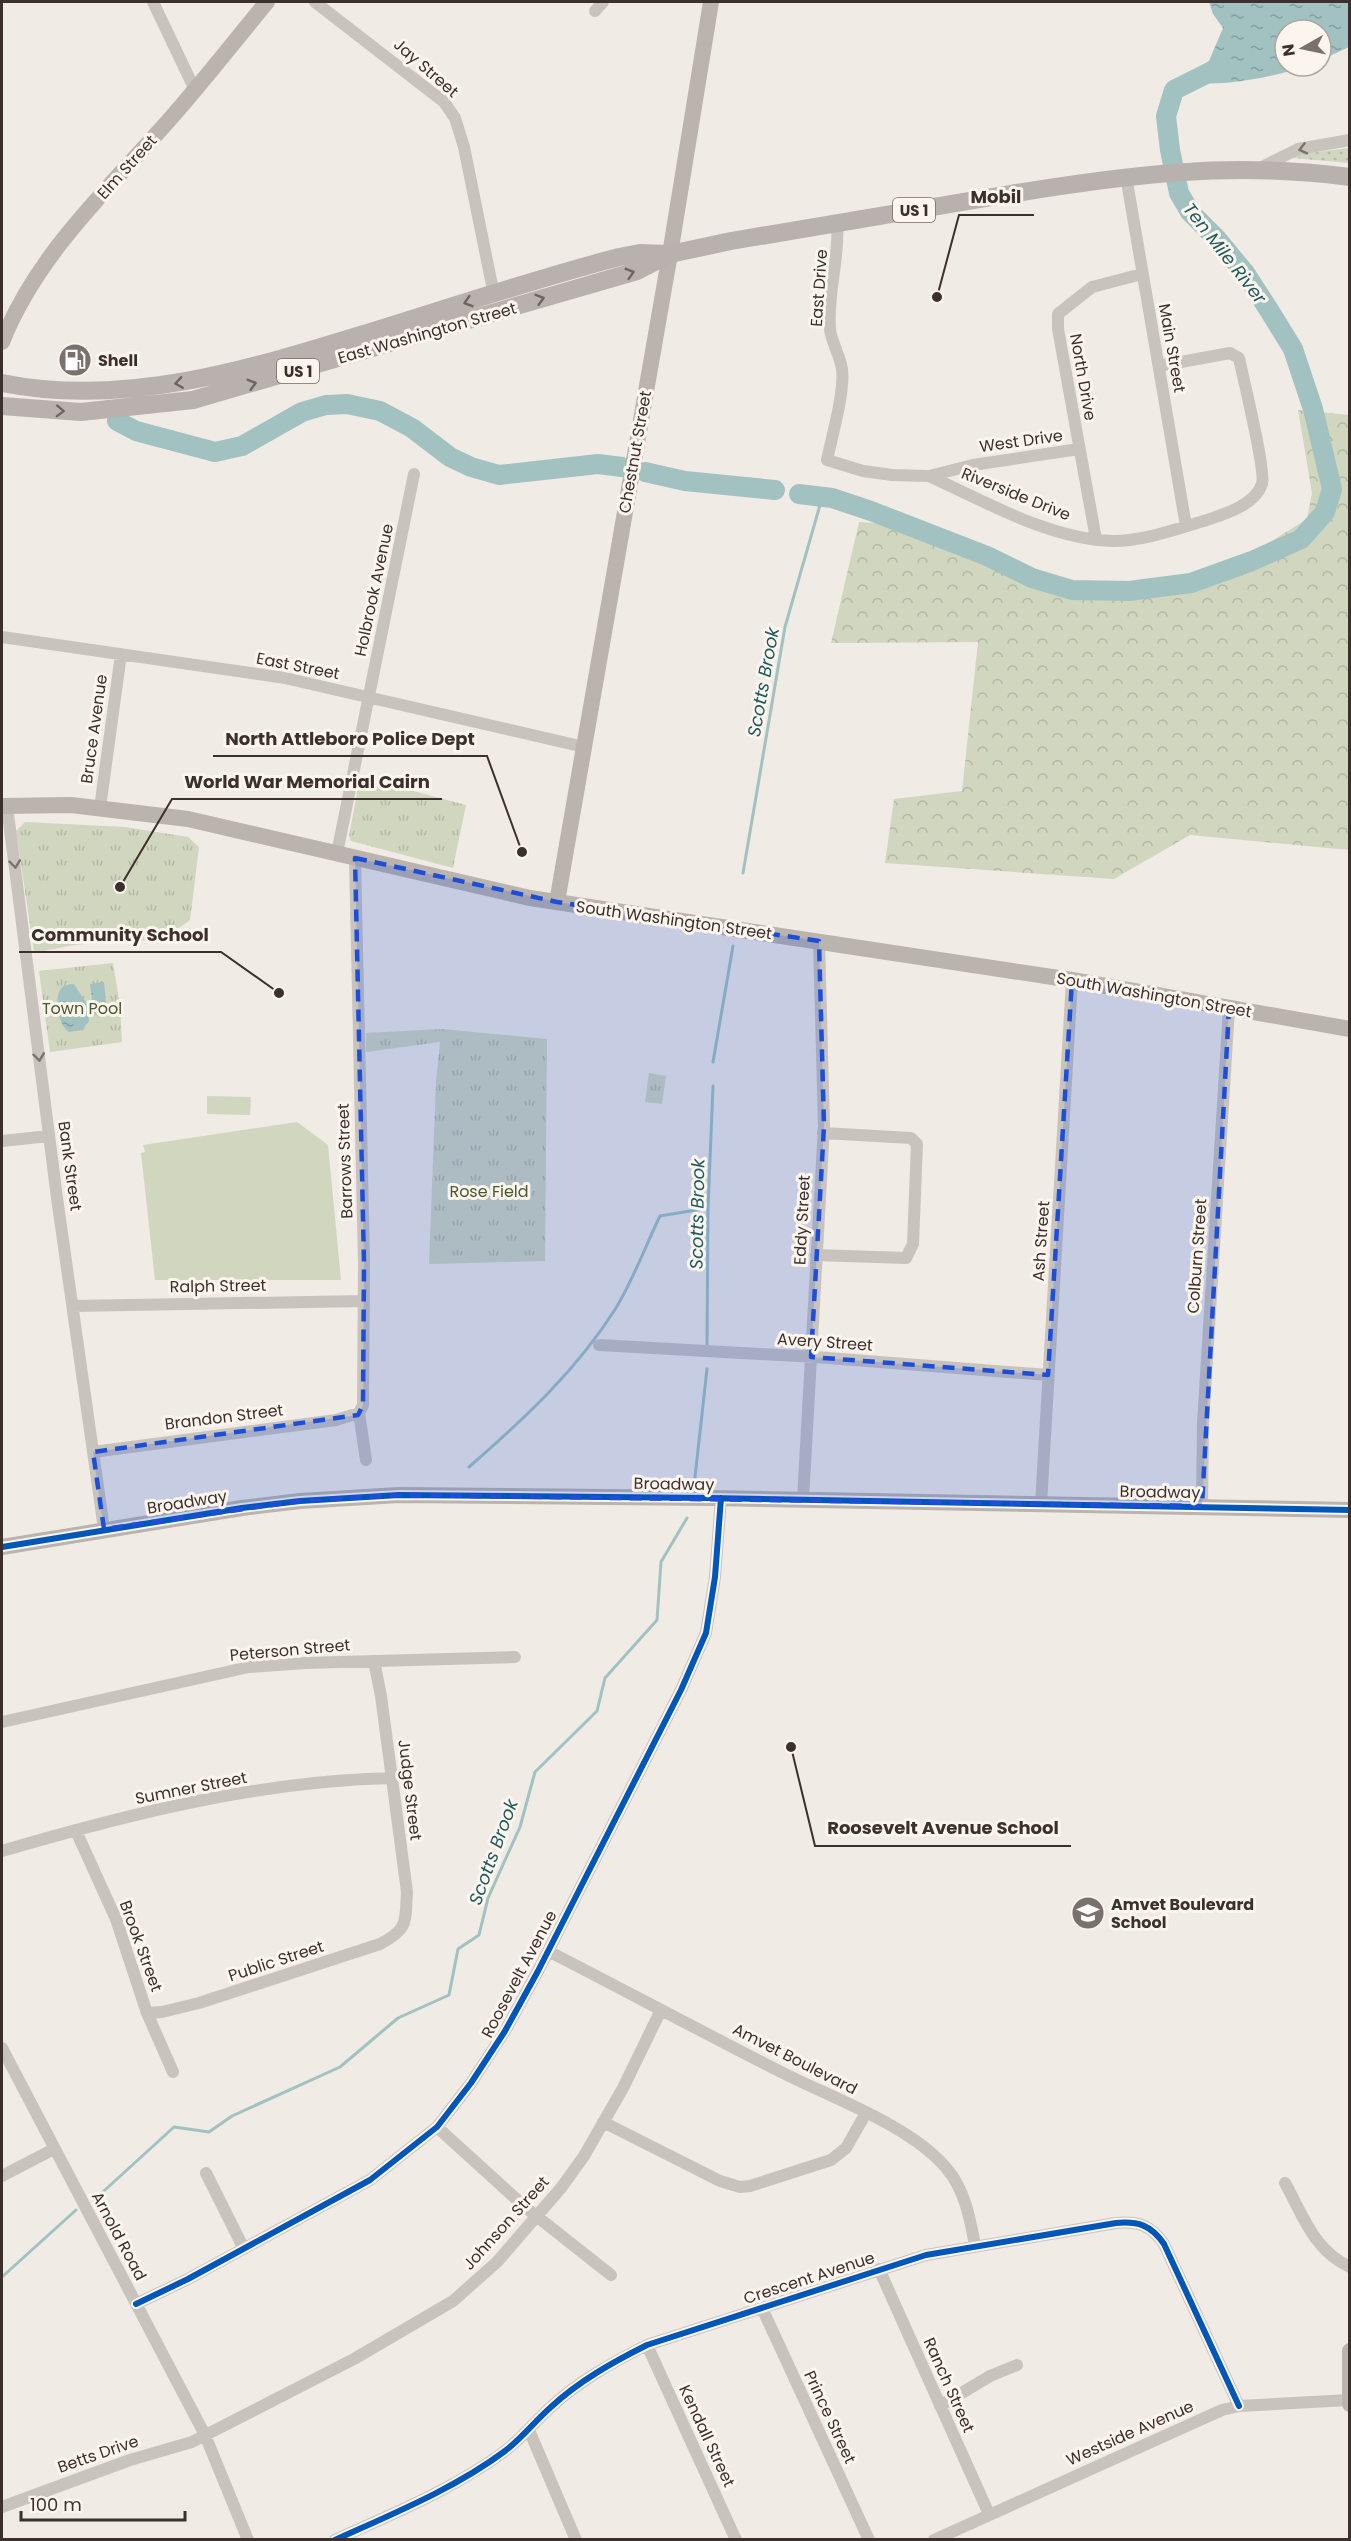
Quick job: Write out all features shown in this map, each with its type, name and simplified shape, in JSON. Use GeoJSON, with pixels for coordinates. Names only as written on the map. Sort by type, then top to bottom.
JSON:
{"type":"FeatureCollection","features":[{"type":"Feature","properties":{"kind":"main road","name":"East Washington Street"},"geometry":{"type":"LineString","coordinates":[[2,384],[82,390],[132,388],[203,379],[274,361],[619,257],[640,253],[670,254],[731,241],[1126,176],[1189,170],[1260,168],[1300,170],[1350,177]]}},
{"type":"Feature","properties":{"kind":"main road","name":"East Washington Street"},"geometry":{"type":"LineString","coordinates":[[2,406],[81,412],[193,400],[637,271],[670,254]]}},
{"type":"Feature","properties":{"kind":"street"},"geometry":{"type":"LineString","coordinates":[[153,2],[195,90]]}},
{"type":"Feature","properties":{"kind":"street","name":"Elm Street"},"geometry":{"type":"LineString","coordinates":[[2,342],[25,291],[59,242],[195,90],[267,2]]}},
{"type":"Feature","properties":{"kind":"street","name":"Jay Street"},"geometry":{"type":"LineString","coordinates":[[315,2],[436,96],[455,118],[465,147],[494,295]]}},
{"type":"Feature","properties":{"kind":"street","name":"Chestnut Street"},"geometry":{"type":"LineString","coordinates":[[557,902],[670,254],[711,2]]}},
{"type":"Feature","properties":{"kind":"street"},"geometry":{"type":"LineString","coordinates":[[1260,168],[1298,149],[1350,140]]}},
{"type":"Feature","properties":{"kind":"street","name":"Main Street"},"geometry":{"type":"LineString","coordinates":[[1126,176],[1186,526]]}},
{"type":"Feature","properties":{"kind":"street","name":"East Drive"},"geometry":{"type":"LineString","coordinates":[[827,460],[843,371],[837,346],[830,331],[833,276],[839,243],[837,223]]}},
{"type":"Feature","properties":{"kind":"street","name":"North Drive"},"geometry":{"type":"LineString","coordinates":[[1096,539],[1058,329],[1058,314],[1092,287],[1142,274]]}},
{"type":"Feature","properties":{"kind":"street","name":"Riverside Drive"},"geometry":{"type":"LineString","coordinates":[[929,476],[991,505],[1049,528],[1096,539],[1113,541],[1146,538],[1227,514],[1251,499],[1262,483],[1260,462],[1239,358],[1230,353],[1159,366]]}},
{"type":"Feature","properties":{"kind":"street","name":"West Drive"},"geometry":{"type":"LineString","coordinates":[[827,460],[873,472],[929,476],[973,465],[1079,450]]}},
{"type":"Feature","properties":{"kind":"street","name":"Holbrook Avenue"},"geometry":{"type":"LineString","coordinates":[[338,853],[414,474]]}},
{"type":"Feature","properties":{"kind":"street","name":"East Street"},"geometry":{"type":"LineString","coordinates":[[2,637],[285,678],[584,747]]}},
{"type":"Feature","properties":{"kind":"street","name":"Bruce Avenue"},"geometry":{"type":"LineString","coordinates":[[100,808],[121,654]]}},
{"type":"Feature","properties":{"kind":"street","name":"South Washington Street"},"geometry":{"type":"LineString","coordinates":[[4,806],[71,805],[188,819],[557,902],[1072,980],[1350,1029]]}},
{"type":"Feature","properties":{"kind":"street","name":"Bank Street"},"geometry":{"type":"LineString","coordinates":[[4,806],[104,1529]]}},
{"type":"Feature","properties":{"kind":"street","name":"Barrows Street"},"geometry":{"type":"LineString","coordinates":[[354,858],[364,1301],[363,1405],[359,1413],[366,1460]]}},
{"type":"Feature","properties":{"kind":"street","name":"Eddy Street"},"geometry":{"type":"LineString","coordinates":[[803,1500],[824,1133],[819,941]]}},
{"type":"Feature","properties":{"kind":"street","name":"Ash Street"},"geometry":{"type":"LineString","coordinates":[[1041,1504],[1072,980]]}},
{"type":"Feature","properties":{"kind":"street","name":"Colburn Street"},"geometry":{"type":"LineString","coordinates":[[1202,1506],[1204,1411],[1229,1008]]}},
{"type":"Feature","properties":{"kind":"street"},"geometry":{"type":"LineString","coordinates":[[816,1255],[906,1258],[913,1244],[917,1144],[911,1138],[824,1133]]}},
{"type":"Feature","properties":{"kind":"street"},"geometry":{"type":"LineString","coordinates":[[2,1141],[49,1136]]}},
{"type":"Feature","properties":{"kind":"street","name":"Ralph Street"},"geometry":{"type":"LineString","coordinates":[[73,1306],[364,1301]]}},
{"type":"Feature","properties":{"kind":"street","name":"Avery Street"},"geometry":{"type":"LineString","coordinates":[[599,1345],[811,1357],[1048,1375]]}},
{"type":"Feature","properties":{"kind":"street","name":"Brandon Street"},"geometry":{"type":"LineString","coordinates":[[93,1452],[336,1420],[359,1413]]}},
{"type":"Feature","properties":{"kind":"street","name":"Broadway"},"geometry":{"type":"LineString","coordinates":[[2,1547],[242,1508],[352,1497],[462,1494],[1350,1510]]}},
{"type":"Feature","properties":{"kind":"street","name":"Roosevelt Avenue"},"geometry":{"type":"LineString","coordinates":[[136,2304],[244,2249],[370,2180],[437,2127],[471,2084],[505,2031],[548,1951],[681,1690],[706,1633],[715,1577],[721,1498]]}},
{"type":"Feature","properties":{"kind":"street","name":"Peterson Street"},"geometry":{"type":"LineString","coordinates":[[2,1722],[249,1667],[515,1657]]}},
{"type":"Feature","properties":{"kind":"street","name":"Judge Street"},"geometry":{"type":"LineString","coordinates":[[374,1661],[381,1695],[407,1892],[405,1923]]}},
{"type":"Feature","properties":{"kind":"street","name":"Sumner Street"},"geometry":{"type":"LineString","coordinates":[[2,1851],[221,1797],[299,1784],[392,1778]]}},
{"type":"Feature","properties":{"kind":"street","name":"Brook Street"},"geometry":{"type":"LineString","coordinates":[[76,1831],[116,1919],[147,2013],[173,2072]]}},
{"type":"Feature","properties":{"kind":"street","name":"Public Street"},"geometry":{"type":"LineString","coordinates":[[147,2013],[162,2012],[199,2002],[381,1944],[397,1936],[405,1923]]}},
{"type":"Feature","properties":{"kind":"street","name":"Amvet Boulevard"},"geometry":{"type":"LineString","coordinates":[[548,1951],[866,2113],[916,2141],[949,2170],[964,2199],[975,2245]]}},
{"type":"Feature","properties":{"kind":"street","name":"Johnson Street"},"geometry":{"type":"LineString","coordinates":[[206,2435],[354,2359],[453,2301],[497,2262],[561,2188],[584,2156],[623,2088],[661,2010]]}},
{"type":"Feature","properties":{"kind":"street","name":"Arnold Road"},"geometry":{"type":"LineString","coordinates":[[2,2048],[206,2435],[248,2540]]}},
{"type":"Feature","properties":{"kind":"street"},"geometry":{"type":"LineString","coordinates":[[603,2122],[720,2181],[740,2187],[750,2187],[820,2165],[839,2155],[856,2133],[866,2113]]}},
{"type":"Feature","properties":{"kind":"street"},"geometry":{"type":"LineString","coordinates":[[437,2127],[536,2216],[610,2276]]}},
{"type":"Feature","properties":{"kind":"street"},"geometry":{"type":"LineString","coordinates":[[2,2176],[54,2149]]}},
{"type":"Feature","properties":{"kind":"street"},"geometry":{"type":"LineString","coordinates":[[206,2173],[244,2249]]}},
{"type":"Feature","properties":{"kind":"street"},"geometry":{"type":"LineString","coordinates":[[1285,2183],[1317,2242],[1330,2256],[1350,2267]]}},
{"type":"Feature","properties":{"kind":"street","name":"Crescent Avenue"},"geometry":{"type":"LineString","coordinates":[[334,2540],[464,2478],[505,2451],[550,2407],[572,2390],[647,2345],[926,2255],[1122,2222],[1138,2222],[1148,2226],[1164,2244],[1239,2406]]}},
{"type":"Feature","properties":{"kind":"street","name":"Ranch Street"},"geometry":{"type":"LineString","coordinates":[[879,2269],[989,2514]]}},
{"type":"Feature","properties":{"kind":"street","name":"Prince Street"},"geometry":{"type":"LineString","coordinates":[[762,2308],[868,2540]]}},
{"type":"Feature","properties":{"kind":"street","name":"Kendall Street"},"geometry":{"type":"LineString","coordinates":[[647,2345],[736,2540]]}},
{"type":"Feature","properties":{"kind":"street"},"geometry":{"type":"LineString","coordinates":[[1349,2402],[1350,2351]]}},
{"type":"Feature","properties":{"kind":"street"},"geometry":{"type":"LineString","coordinates":[[940,2406],[990,2376],[1017,2365]]}},
{"type":"Feature","properties":{"kind":"street","name":"Westside Avenue"},"geometry":{"type":"LineString","coordinates":[[934,2540],[1209,2416],[1239,2406],[1349,2402]]}},
{"type":"Feature","properties":{"kind":"street"},"geometry":{"type":"LineString","coordinates":[[529,2430],[576,2540]]}},
{"type":"Feature","properties":{"kind":"street","name":"Betts Drive"},"geometry":{"type":"LineString","coordinates":[[2,2506],[89,2474],[192,2442],[206,2435]]}},
{"type":"Feature","properties":{"kind":"highlighted area"},"geometry":{"type":"Polygon","coordinates":[[[355,858],[557,902],[819,941],[824,1126],[811,1357],[1048,1375],[1072,980],[1229,1008],[1202,1506],[399,1495],[300,1501],[104,1529],[93,1452],[358,1415],[363,1405],[364,1263],[355,858]]]}},
{"type":"Feature","properties":{"kind":"green space"},"geometry":{"type":"Polygon","coordinates":[[[1349,148],[1349,163],[1293,158],[1292,155],[1349,148]]]}},
{"type":"Feature","properties":{"kind":"green space"},"geometry":{"type":"Polygon","coordinates":[[[1298,410],[1349,415],[1349,850],[1190,835],[1114,879],[885,863],[894,799],[962,791],[978,642],[831,643],[859,522],[904,525],[987,550],[1064,583],[1174,581],[1249,555],[1307,519],[1312,493],[1298,410]]]}},
{"type":"Feature","properties":{"kind":"green space"},"geometry":{"type":"Polygon","coordinates":[[[360,777],[466,805],[453,868],[351,841],[349,836],[360,777]]]}},
{"type":"Feature","properties":{"kind":"green space"},"geometry":{"type":"Polygon","coordinates":[[[25,822],[125,827],[188,837],[199,847],[190,920],[162,936],[149,940],[91,943],[34,952],[16,831],[25,822]]]}},
{"type":"Feature","properties":{"kind":"green space","name":"Town Pool"},"geometry":{"type":"Polygon","coordinates":[[[113,963],[120,1005],[122,1042],[50,1052],[39,971],[113,963]]]}},
{"type":"Feature","properties":{"kind":"green space","name":"Rose Field"},"geometry":{"type":"Polygon","coordinates":[[[442,1029],[547,1039],[545,1261],[429,1264],[436,1082],[440,1042],[366,1052],[366,1033],[442,1029]]]}},
{"type":"Feature","properties":{"kind":"green space"},"geometry":{"type":"Polygon","coordinates":[[[649,1073],[666,1076],[662,1104],[645,1102],[649,1073]]]}},
{"type":"Feature","properties":{"kind":"green space"},"geometry":{"type":"Polygon","coordinates":[[[207,1096],[251,1097],[250,1115],[207,1114],[207,1096]]]}},
{"type":"Feature","properties":{"kind":"green space"},"geometry":{"type":"Polygon","coordinates":[[[297,1122],[328,1145],[341,1280],[155,1280],[141,1153],[145,1152],[143,1145],[297,1122]]]}},
{"type":"Feature","properties":{"kind":"water"},"geometry":{"type":"Polygon","coordinates":[[[1209,2],[1349,2],[1349,47],[1333,54],[1333,18],[1273,18],[1273,75],[1224,83],[1201,83],[1193,72],[1209,61],[1223,28],[1213,14],[1209,2]]]}},
{"type":"Feature","properties":{"kind":"water"},"geometry":{"type":"Polygon","coordinates":[[[104,982],[107,1012],[94,1014],[90,984],[104,982]]]}},
{"type":"Feature","properties":{"kind":"water"},"geometry":{"type":"Polygon","coordinates":[[[74,984],[87,1004],[89,1021],[82,1030],[69,1032],[59,1017],[57,1002],[60,990],[65,985],[74,984]]]}},
{"type":"Feature","properties":{"kind":"waterway","name":"Ten Mile River"},"geometry":{"type":"LineString","coordinates":[[799,494],[832,498],[871,511],[987,556],[1032,578],[1072,590],[1129,591],[1191,583],[1252,561],[1301,539],[1325,512],[1332,489],[1313,409],[1293,349],[1245,273],[1216,238],[1190,212],[1179,193],[1170,150],[1166,116],[1174,90],[1220,67]]}},
{"type":"Feature","properties":{"kind":"waterway","name":"Ten Mile River"},"geometry":{"type":"LineString","coordinates":[[117,421],[136,431],[215,452],[242,446],[302,412],[326,405],[347,404],[380,411],[412,428],[450,457],[471,467],[499,475],[598,464],[622,467]]}},
{"type":"Feature","properties":{"kind":"waterway","name":"Ten Mile River"},"geometry":{"type":"LineString","coordinates":[[645,472],[685,481],[775,490]]}},
{"type":"Feature","properties":{"kind":"waterway","name":"Scotts Brook"},"geometry":{"type":"LineString","coordinates":[[743,873],[785,627],[822,498]]}},
{"type":"Feature","properties":{"kind":"waterway","name":"Scotts Brook"},"geometry":{"type":"LineString","coordinates":[[713,1062],[733,946]]}},
{"type":"Feature","properties":{"kind":"waterway","name":"Scotts Brook"},"geometry":{"type":"LineString","coordinates":[[707,1344],[708,1208],[713,1086]]}},
{"type":"Feature","properties":{"kind":"waterway"},"geometry":{"type":"LineString","coordinates":[[469,1467],[548,1393],[601,1331],[628,1285],[660,1216],[708,1208]]}},
{"type":"Feature","properties":{"kind":"waterway","name":"Scotts Brook"},"geometry":{"type":"LineString","coordinates":[[694,1486],[707,1369]]}},
{"type":"Feature","properties":{"kind":"waterway","name":"Scotts Brook"},"geometry":{"type":"LineString","coordinates":[[94,2200],[174,2127],[209,2132],[232,2116],[340,2067],[398,2018],[449,1995],[458,1949],[479,1935],[488,1898],[520,1827],[535,1772],[597,1711],[605,1678],[657,1620],[661,1562],[687,1518]]}},
{"type":"Feature","properties":{"kind":"waterway","name":"Scotts Brook"},"geometry":{"type":"LineString","coordinates":[[2,2277],[76,2210]]}},
{"type":"Feature","properties":{"kind":"cycle path"},"geometry":{"type":"LineString","coordinates":[[2,1547],[242,1508],[300,1501],[399,1495],[710,1498],[1350,1510]]}},
{"type":"Feature","properties":{"kind":"cycle path"},"geometry":{"type":"LineString","coordinates":[[136,2304],[188,2279],[370,2180],[437,2127],[471,2083],[505,2031],[538,1971],[681,1690],[706,1633],[715,1577],[721,1498]]}},
{"type":"Feature","properties":{"kind":"cycle path"},"geometry":{"type":"LineString","coordinates":[[335,2540],[422,2500],[485,2465],[511,2446],[545,2412],[585,2380],[647,2345],[926,2255],[1116,2223],[1131,2223],[1149,2228],[1164,2244],[1239,2406]]}},
{"type":"Feature","properties":{"kind":"place","name":"Mobil"},"geometry":{"type":"Point","coordinates":[937,297]}},
{"type":"Feature","properties":{"kind":"place","name":"Shell"},"geometry":{"type":"Point","coordinates":[75,360]}},
{"type":"Feature","properties":{"kind":"place","name":"North Attleboro Police Dept"},"geometry":{"type":"Point","coordinates":[522,852]}},
{"type":"Feature","properties":{"kind":"place","name":"World War Memorial Cairn"},"geometry":{"type":"Point","coordinates":[120,887]}},
{"type":"Feature","properties":{"kind":"place","name":"Community School"},"geometry":{"type":"Point","coordinates":[279,993]}},
{"type":"Feature","properties":{"kind":"place","name":"Roosevelt Avenue School"},"geometry":{"type":"Point","coordinates":[791,1747]}},
{"type":"Feature","properties":{"kind":"place","name":"Amvet Boulevard School"},"geometry":{"type":"Point","coordinates":[1088,1913]}}]}
